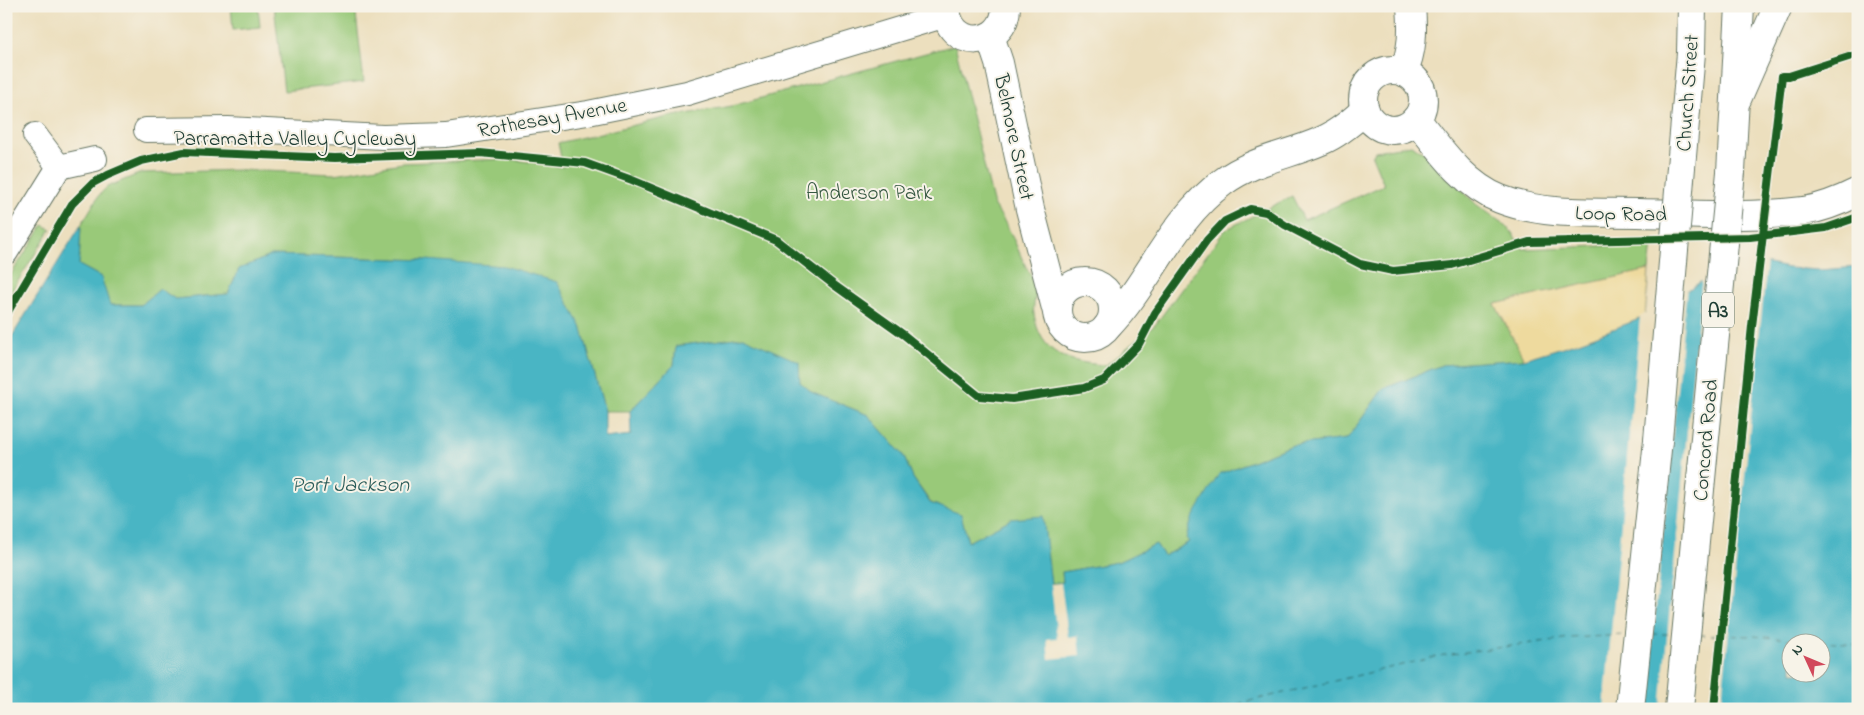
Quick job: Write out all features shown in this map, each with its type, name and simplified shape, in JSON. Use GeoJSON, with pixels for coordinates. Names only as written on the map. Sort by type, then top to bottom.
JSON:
{"type":"FeatureCollection","features":[{"type":"Feature","properties":{"kind":"main road"},"geometry":{"type":"LineString","coordinates":[[946,11],[950,24],[963,37],[981,39],[990,36],[1003,23],[1006,6]]}},
{"type":"Feature","properties":{"kind":"main road"},"geometry":{"type":"LineString","coordinates":[[1403,72],[1409,59],[1412,44],[1412,6]]}},
{"type":"Feature","properties":{"kind":"main road","name":"Church Street"},"geometry":{"type":"LineString","coordinates":[[1630,709],[1658,440],[1691,54],[1692,6]]}},
{"type":"Feature","properties":{"kind":"main road","name":"A3"},"geometry":{"type":"LineString","coordinates":[[1737,99],[1740,6]]}},
{"type":"Feature","properties":{"kind":"main road"},"geometry":{"type":"LineString","coordinates":[[1737,99],[1778,6]]}},
{"type":"Feature","properties":{"kind":"main road","name":"Belmore Street"},"geometry":{"type":"LineString","coordinates":[[990,36],[999,63],[1030,209],[1040,238],[1057,312]]}},
{"type":"Feature","properties":{"kind":"main road"},"geometry":{"type":"LineString","coordinates":[[1386,71],[1403,72],[1419,84],[1423,98],[1421,110],[1416,119],[1406,127],[1388,130],[1372,121],[1365,110],[1365,91],[1374,77],[1386,71]]}},
{"type":"Feature","properties":{"kind":"main road","name":"Concord Road"},"geometry":{"type":"LineString","coordinates":[[1679,709],[1737,99]]}},
{"type":"Feature","properties":{"kind":"main road"},"geometry":{"type":"LineString","coordinates":[[1154,261],[1116,281],[1089,283],[1068,288],[1058,303],[1057,312],[1064,330],[1072,335],[1091,337],[1107,328],[1126,305],[1154,261],[1186,218],[1224,180],[1255,164],[1322,141],[1365,110]]}},
{"type":"Feature","properties":{"kind":"main road","name":"Loop Road"},"geometry":{"type":"LineString","coordinates":[[1416,119],[1458,170],[1478,187],[1498,199],[1524,208],[1554,211],[1702,214],[1782,212],[1806,210],[1858,192]]}},
{"type":"Feature","properties":{"kind":"main road","name":"Belmore Street"},"geometry":{"type":"LineString","coordinates":[[1040,238],[1068,269],[1089,283]]}},
{"type":"Feature","properties":{"kind":"main road"},"geometry":{"type":"LineString","coordinates":[[1089,283],[1108,294],[1112,302],[1111,320],[1107,328]]}},
{"type":"Feature","properties":{"kind":"street","name":"Rothesay Avenue"},"geometry":{"type":"LineString","coordinates":[[146,130],[228,128],[383,137],[446,135],[588,112],[687,93],[946,11]]}},
{"type":"Feature","properties":{"kind":"street"},"geometry":{"type":"LineString","coordinates":[[35,135],[60,167]]}},
{"type":"Feature","properties":{"kind":"street"},"geometry":{"type":"LineString","coordinates":[[6,252],[60,167],[95,158]]}},
{"type":"Feature","properties":{"kind":"green space"},"geometry":{"type":"Polygon","coordinates":[[[231,6],[258,6],[260,27],[233,30],[231,6]]]}},
{"type":"Feature","properties":{"kind":"green space"},"geometry":{"type":"Polygon","coordinates":[[[274,6],[355,6],[364,82],[284,91],[274,6]]]}},
{"type":"Feature","properties":{"kind":"green space","name":"Anderson Park"},"geometry":{"type":"Polygon","coordinates":[[[955,45],[994,206],[1007,227],[1035,284],[1034,314],[1037,328],[1050,348],[1069,359],[1106,365],[1155,325],[1225,230],[1292,196],[1304,220],[1384,185],[1372,156],[1375,151],[1411,145],[1425,153],[1477,205],[1508,227],[1523,249],[1652,244],[1649,270],[1495,304],[1524,359],[1442,365],[1383,389],[1347,439],[1293,445],[1219,474],[1189,542],[1164,556],[1156,544],[1118,562],[1062,572],[1063,583],[1050,584],[1011,519],[968,542],[961,515],[931,503],[913,478],[903,455],[868,415],[813,393],[743,337],[676,346],[674,365],[630,411],[605,411],[581,326],[426,260],[272,255],[239,269],[228,294],[175,299],[160,289],[141,305],[109,305],[101,277],[79,265],[81,225],[99,195],[107,187],[141,173],[239,170],[335,174],[402,163],[509,159],[563,167],[558,143],[668,117],[732,106],[955,45]]]}},
{"type":"Feature","properties":{"kind":"green space"},"geometry":{"type":"Polygon","coordinates":[[[43,225],[51,229],[6,300],[6,282],[43,225]]]}},
{"type":"Feature","properties":{"kind":"sand"},"geometry":{"type":"Polygon","coordinates":[[[1649,270],[1645,317],[1579,342],[1524,359],[1495,304],[1649,270]]]}},
{"type":"Feature","properties":{"kind":"water","name":"Port Jackson"},"geometry":{"type":"Polygon","coordinates":[[[81,225],[79,265],[101,277],[110,305],[141,305],[160,289],[175,299],[228,294],[239,269],[272,255],[426,260],[504,266],[557,282],[581,326],[605,411],[605,438],[631,435],[630,411],[674,365],[676,346],[743,337],[799,362],[800,382],[813,393],[868,415],[903,455],[913,478],[930,503],[961,514],[968,542],[1011,519],[1043,516],[1051,584],[1063,582],[1062,572],[1118,562],[1156,544],[1164,556],[1189,542],[1186,538],[1192,519],[1219,474],[1293,445],[1347,439],[1383,389],[1442,365],[1524,359],[1579,342],[1645,317],[1718,271],[1759,262],[1788,268],[1819,270],[1858,267],[1858,709],[6,709],[6,346],[81,225]]]}},
{"type":"Feature","properties":{"kind":"pier"},"geometry":{"type":"Polygon","coordinates":[[[1759,259],[1767,261],[1721,709],[1660,709],[1702,278],[1717,268],[1759,259]]]}},
{"type":"Feature","properties":{"kind":"pier"},"geometry":{"type":"Polygon","coordinates":[[[1687,287],[1646,709],[1604,709],[1640,316],[1687,287]]]}},
{"type":"Feature","properties":{"kind":"pier"},"geometry":{"type":"Polygon","coordinates":[[[1061,583],[1068,637],[1078,636],[1080,656],[1049,659],[1047,639],[1057,638],[1051,584],[1061,583]]]}},
{"type":"Feature","properties":{"kind":"ferry route"},"geometry":{"type":"LineString","coordinates":[[1651,634],[1672,634]]}},
{"type":"Feature","properties":{"kind":"ferry route"},"geometry":{"type":"LineString","coordinates":[[1216,709],[1444,655],[1570,638],[1625,635]]}},
{"type":"Feature","properties":{"kind":"ferry route"},"geometry":{"type":"LineString","coordinates":[[1699,635],[1753,636],[1858,645]]}},
{"type":"Feature","properties":{"kind":"cycle path"},"geometry":{"type":"LineString","coordinates":[[1714,709],[1752,326],[1782,76],[1789,76],[1858,54]]}},
{"type":"Feature","properties":{"kind":"cycle path","name":"Parramatta Valley Cycleway"},"geometry":{"type":"LineString","coordinates":[[6,315],[72,204],[93,183],[141,161],[184,152],[335,158],[480,153],[585,163],[632,180],[776,240],[834,285],[904,335],[979,396],[1012,399],[1084,388],[1104,380],[1139,344],[1155,313],[1207,240],[1225,221],[1250,209],[1266,212],[1285,225],[1360,264],[1393,271],[1452,265],[1529,242],[1750,237],[1826,228],[1858,217]]}}]}
